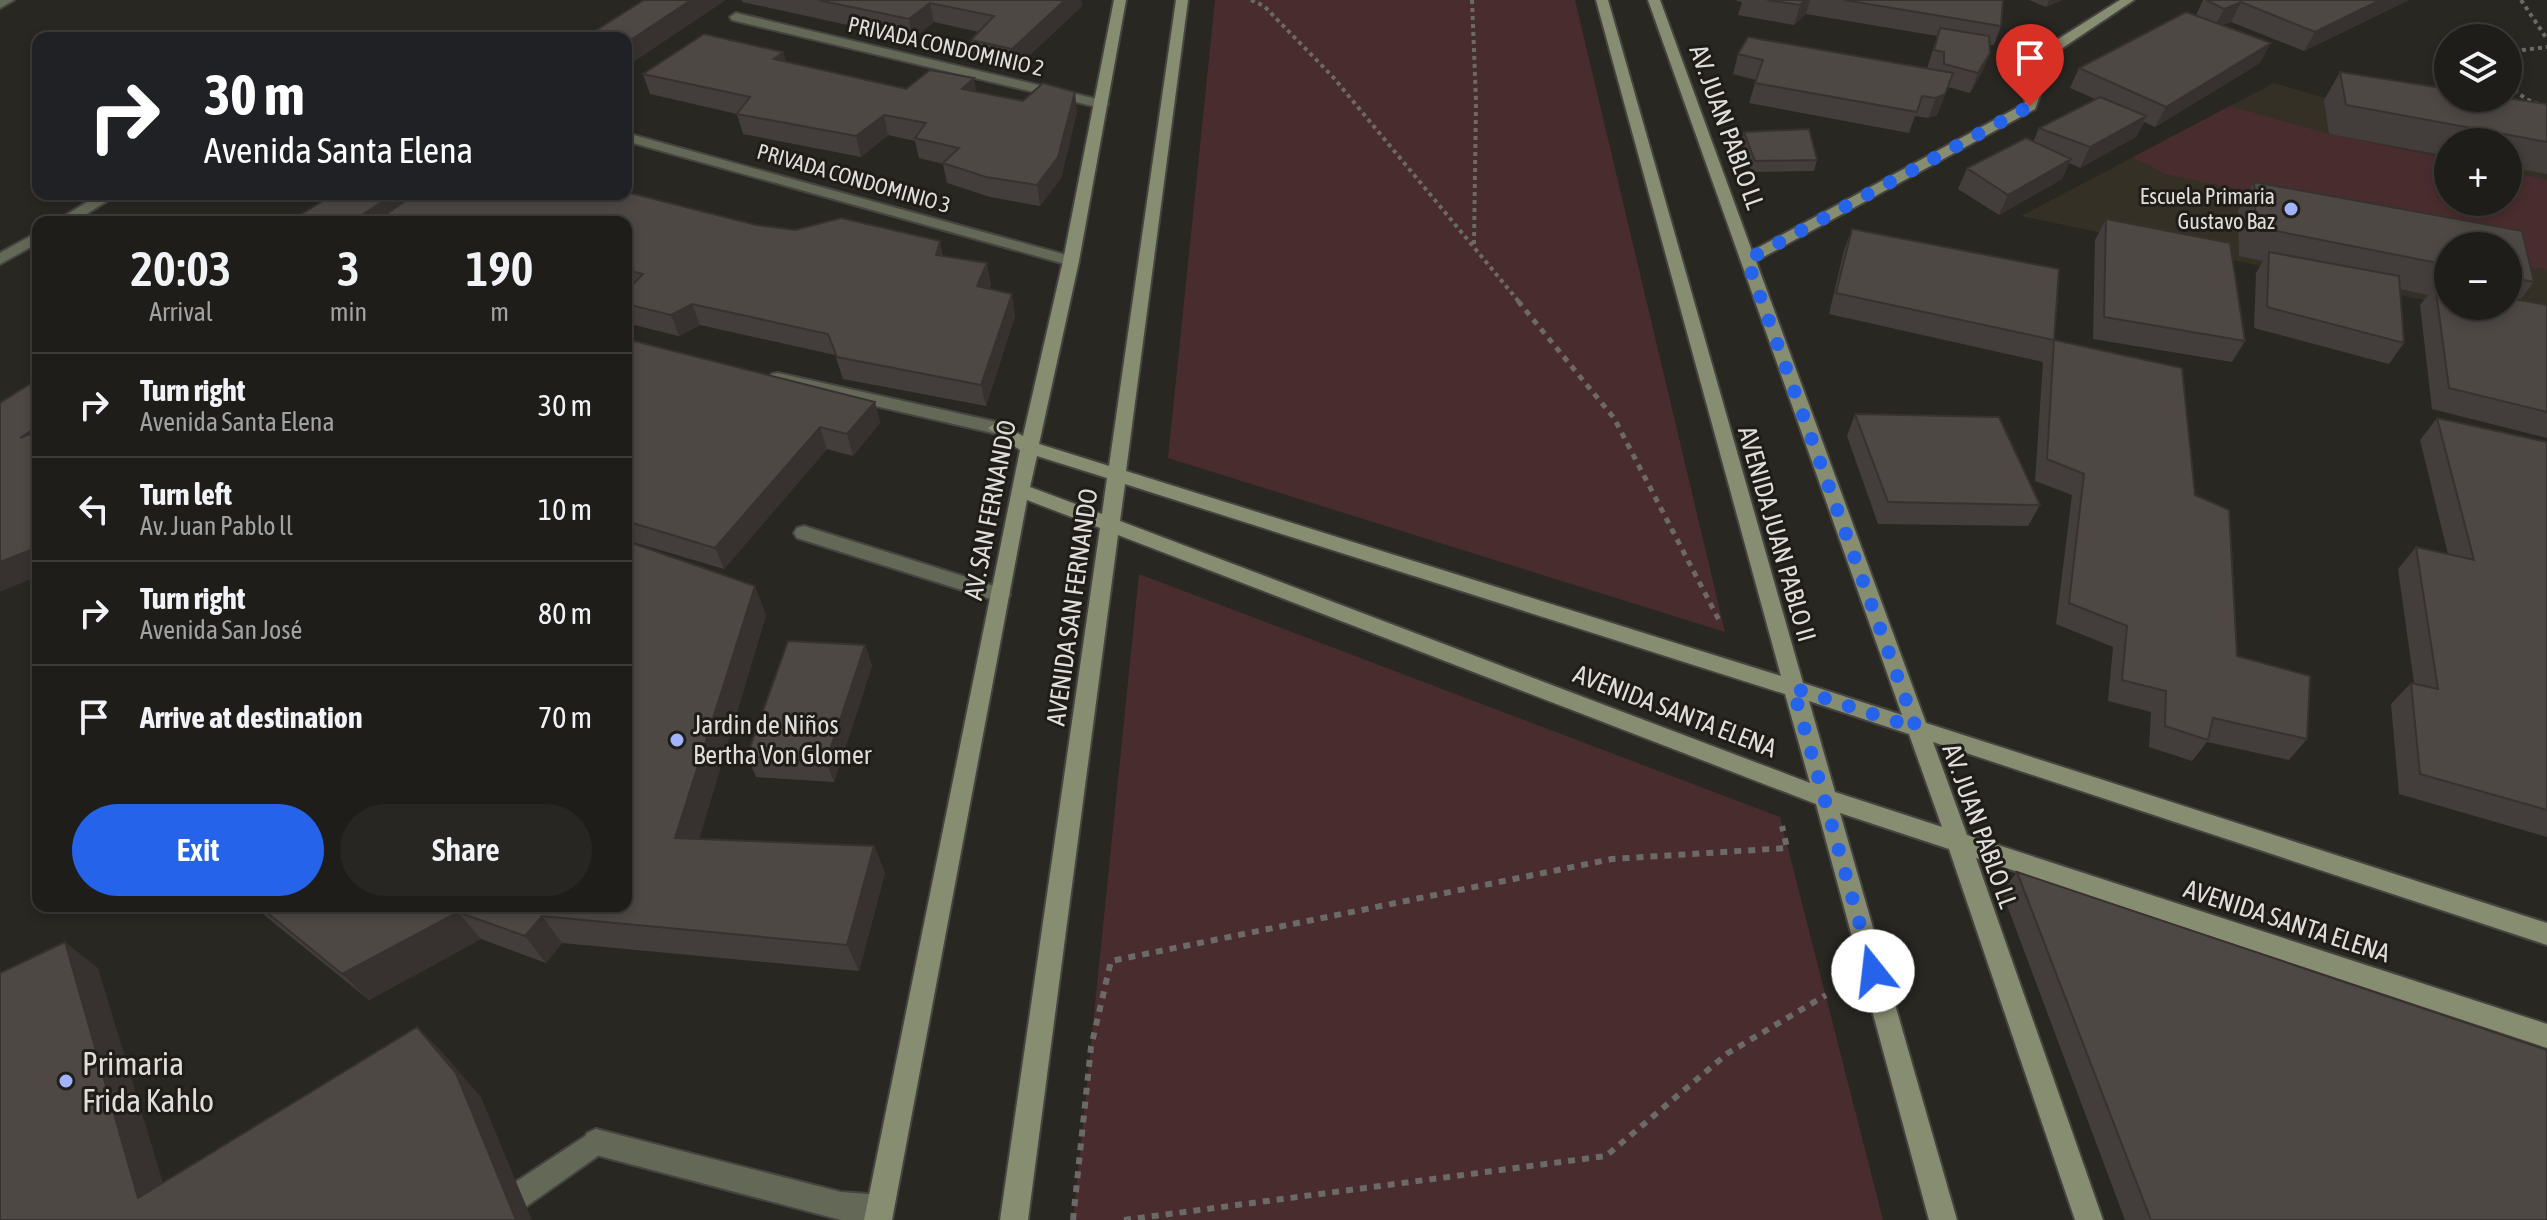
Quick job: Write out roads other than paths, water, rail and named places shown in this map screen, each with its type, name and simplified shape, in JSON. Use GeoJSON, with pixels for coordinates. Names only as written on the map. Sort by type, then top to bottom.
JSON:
{"type":"FeatureCollection","features":[{"type":"Feature","properties":{"kind":"street"},"geometry":{"type":"LineString","coordinates":[[0,4],[8,0]]}},
{"type":"Feature","properties":{"kind":"street","name":"AV. SAN FERNANDO"},"geometry":{"type":"LineString","coordinates":[[879,1215],[1020,490],[1071,261],[1120,0]]}},
{"type":"Feature","properties":{"kind":"street","name":"AVENIDA SAN FERNANDO"},"geometry":{"type":"LineString","coordinates":[[1014,1220],[1182,0]]}},
{"type":"Feature","properties":{"kind":"street","name":"AVENIDA JUAN PABLO II"},"geometry":{"type":"LineString","coordinates":[[1602,0],[1943,1220]]}},
{"type":"Feature","properties":{"kind":"street","name":"AV. JUAN PABLO LL"},"geometry":{"type":"LineString","coordinates":[[1654,0],[2089,1220]]}},
{"type":"Feature","properties":{"kind":"street"},"geometry":{"type":"LineString","coordinates":[[1747,260],[2030,106],[2049,51],[2128,0]]}},
{"type":"Feature","properties":{"kind":"street","name":"PRIVADA CONDOMINIO 2"},"geometry":{"type":"LineString","coordinates":[[736,17],[1101,104]]}},
{"type":"Feature","properties":{"kind":"street","name":"PRIVADA CONDOMINIO 3"},"geometry":{"type":"LineString","coordinates":[[632,139],[1071,261]]}},
{"type":"Feature","properties":{"kind":"street"},"geometry":{"type":"LineString","coordinates":[[73,216],[101,200]]}},
{"type":"Feature","properties":{"kind":"street"},"geometry":{"type":"LineString","coordinates":[[0,259],[32,240]]}},
{"type":"Feature","properties":{"kind":"street","name":"AVENIDA SANTA ELENA"},"geometry":{"type":"LineString","coordinates":[[765,375],[997,428],[1029,447],[1793,688],[2547,934]]}},
{"type":"Feature","properties":{"kind":"street","name":"AVENIDA SANTA ELENA"},"geometry":{"type":"LineString","coordinates":[[1020,490],[1824,798],[2547,1036]]}},
{"type":"Feature","properties":{"kind":"street"},"geometry":{"type":"LineString","coordinates":[[804,533],[1000,595]]}},
{"type":"Feature","properties":{"kind":"street"},"geometry":{"type":"LineString","coordinates":[[483,1220],[596,1142],[879,1215]]}},
{"type":"Feature","properties":{"kind":"place","name":"Escuela Primaria Gustavo Baz"},"geometry":{"type":"Point","coordinates":[2291,209]}},
{"type":"Feature","properties":{"kind":"place","name":"Jardin de Niños Bertha Von Glomer"},"geometry":{"type":"Point","coordinates":[677,740]}},
{"type":"Feature","properties":{"kind":"place","name":"Primaria Frida Kahlo"},"geometry":{"type":"Point","coordinates":[66,1081]}}]}
